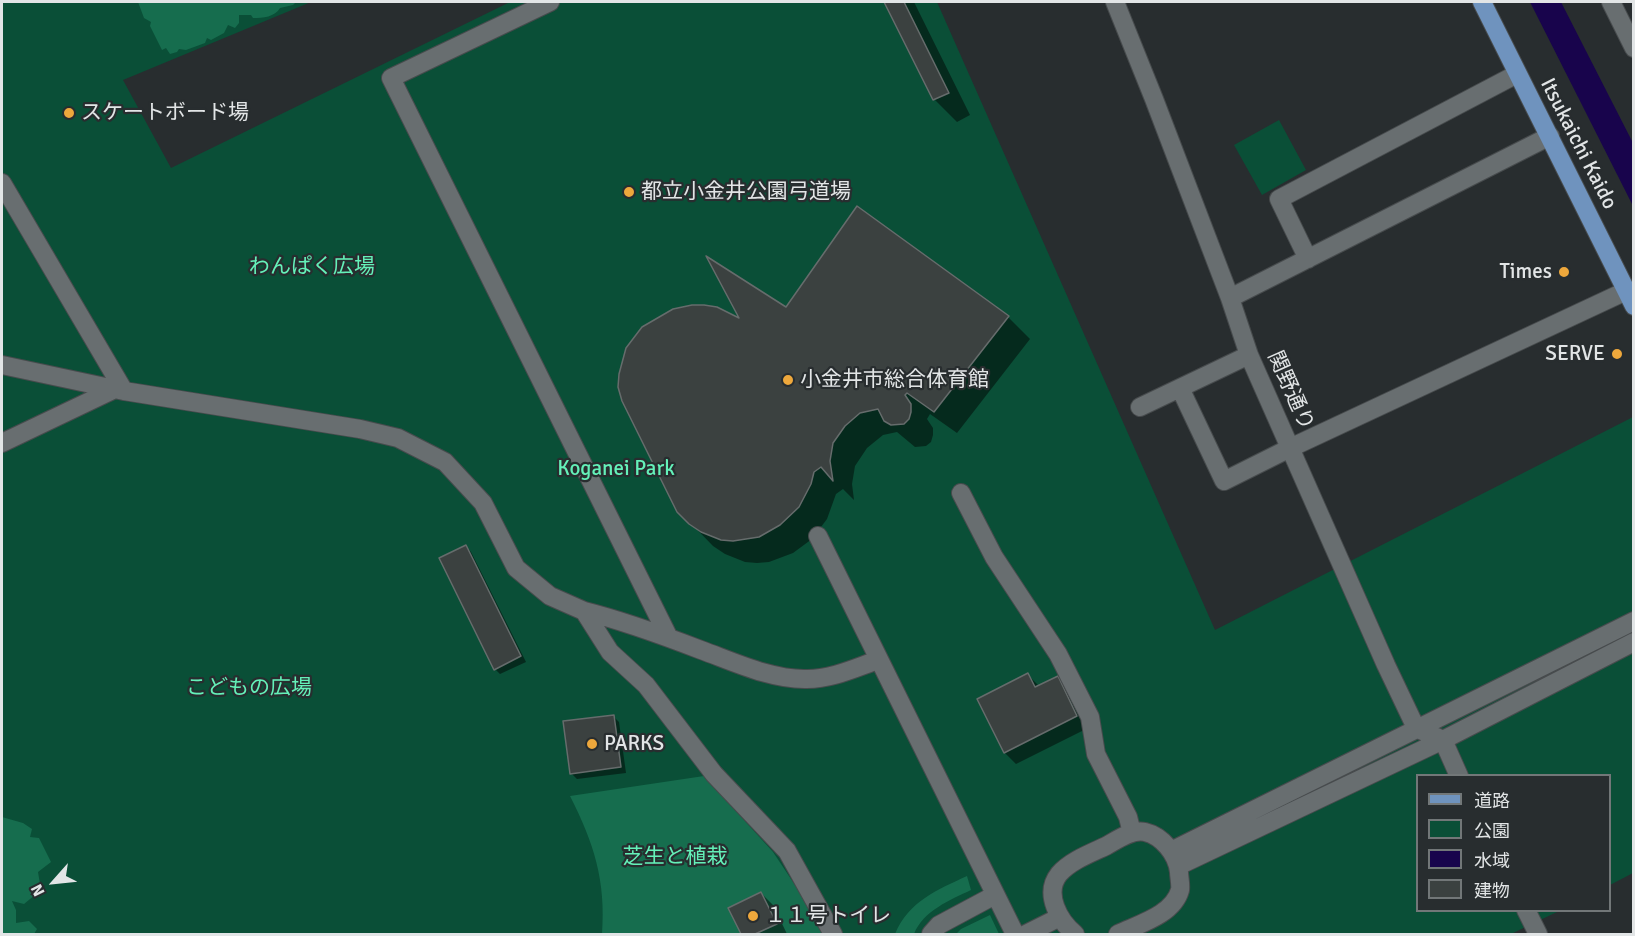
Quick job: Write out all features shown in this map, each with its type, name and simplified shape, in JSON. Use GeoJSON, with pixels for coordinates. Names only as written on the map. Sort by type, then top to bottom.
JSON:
{"type":"FeatureCollection","features":[{"type":"Feature","properties":{"kind":"main road","name":"Itsukaichi Kaido"},"geometry":{"type":"LineString","coordinates":[[1482,2],[1630,298]]}},
{"type":"Feature","properties":{"kind":"street"},"geometry":{"type":"LineString","coordinates":[[550,2],[391,78],[669,638]]}},
{"type":"Feature","properties":{"kind":"street","name":"関野通り"},"geometry":{"type":"LineString","coordinates":[[1115,2],[1230,298],[1249,355],[1416,728]]}},
{"type":"Feature","properties":{"kind":"street"},"geometry":{"type":"LineString","coordinates":[[1611,2],[1634,48]]}},
{"type":"Feature","properties":{"kind":"street"},"geometry":{"type":"LineString","coordinates":[[1308,260],[1279,199],[1517,74]]}},
{"type":"Feature","properties":{"kind":"street"},"geometry":{"type":"LineString","coordinates":[[1230,298],[1550,136]]}},
{"type":"Feature","properties":{"kind":"street"},"geometry":{"type":"LineString","coordinates":[[2,183],[120,390]]}},
{"type":"Feature","properties":{"kind":"street"},"geometry":{"type":"LineString","coordinates":[[1180,388],[1224,481],[1290,448],[1630,298]]}},
{"type":"Feature","properties":{"kind":"street"},"geometry":{"type":"LineString","coordinates":[[1140,406],[1249,355]]}},
{"type":"Feature","properties":{"kind":"street"},"geometry":{"type":"LineString","coordinates":[[2,365],[120,390],[360,429],[398,438],[445,462],[483,503],[516,568],[550,596],[584,611],[612,618],[738,664],[777,675],[807,679],[839,674],[878,660]]}},
{"type":"Feature","properties":{"kind":"street"},"geometry":{"type":"LineString","coordinates":[[2,443],[120,390]]}},
{"type":"Feature","properties":{"kind":"street"},"geometry":{"type":"LineString","coordinates":[[961,494],[994,557],[1059,654],[1090,717],[1096,754],[1128,817],[1132,833]]}},
{"type":"Feature","properties":{"kind":"street"},"geometry":{"type":"LineString","coordinates":[[818,536],[1015,934]]}},
{"type":"Feature","properties":{"kind":"street"},"geometry":{"type":"LineString","coordinates":[[584,611],[610,652],[646,686],[714,774],[787,851],[833,934]]}},
{"type":"Feature","properties":{"kind":"street"},"geometry":{"type":"LineString","coordinates":[[1175,858],[1416,728],[1634,621]]}},
{"type":"Feature","properties":{"kind":"street"},"geometry":{"type":"LineString","coordinates":[[1175,858],[1443,740],[1634,642]]}},
{"type":"Feature","properties":{"kind":"street"},"geometry":{"type":"LineString","coordinates":[[1416,728],[1443,740],[1458,774]]}},
{"type":"Feature","properties":{"kind":"street"},"geometry":{"type":"LineString","coordinates":[[1076,934],[1063,924],[1054,905],[1053,889],[1058,875],[1075,862],[1132,833],[1144,832],[1158,838],[1175,858],[1180,889],[1174,903],[1165,911],[1118,934]]}},
{"type":"Feature","properties":{"kind":"street"},"geometry":{"type":"LineString","coordinates":[[931,934],[949,919],[995,895]]}},
{"type":"Feature","properties":{"kind":"street"},"geometry":{"type":"LineString","coordinates":[[1527,912],[1538,934]]}},
{"type":"Feature","properties":{"kind":"street"},"geometry":{"type":"LineString","coordinates":[[1026,934],[1060,917]]}},
{"type":"Feature","properties":{"kind":"green space","name":"Koganei Park"},"geometry":{"type":"Polygon","coordinates":[[[2,2],[311,2],[123,80],[171,168],[510,2],[937,2],[1215,630],[1633,417],[1633,873],[1611,884],[1611,774],[1416,774],[1416,912],[1557,912],[1511,934],[2,934],[2,2]]]}},
{"type":"Feature","properties":{"kind":"green space"},"geometry":{"type":"Polygon","coordinates":[[[138,2],[296,2],[261,18],[239,15],[239,23],[235,28],[228,25],[224,33],[211,40],[207,38],[205,43],[186,50],[179,49],[170,54],[166,48],[162,50],[150,26],[151,22],[144,18],[138,2]]]}},
{"type":"Feature","properties":{"kind":"green space"},"geometry":{"type":"Polygon","coordinates":[[[1279,120],[1306,170],[1262,195],[1234,145],[1279,120]]]}},
{"type":"Feature","properties":{"kind":"green space","name":"芝生と植栽"},"geometry":{"type":"Polygon","coordinates":[[[704,776],[773,852],[817,918],[824,934],[602,934],[600,879],[592,846],[570,796],[704,776]]]}},
{"type":"Feature","properties":{"kind":"green space"},"geometry":{"type":"Polygon","coordinates":[[[2,817],[23,823],[32,829],[30,837],[39,838],[51,862],[38,872],[41,890],[24,904],[12,901],[16,910],[16,923],[29,921],[37,929],[34,934],[2,934],[2,817]]]}},
{"type":"Feature","properties":{"kind":"green space"},"geometry":{"type":"Polygon","coordinates":[[[967,876],[971,890],[930,913],[914,934],[895,934],[916,905],[935,892],[967,876]]]}},
{"type":"Feature","properties":{"kind":"green space"},"geometry":{"type":"Polygon","coordinates":[[[990,915],[999,934],[956,934],[961,929],[990,915]]]}},
{"type":"Feature","properties":{"kind":"water"},"geometry":{"type":"Polygon","coordinates":[[[1530,2],[1561,2],[1633,143],[1633,206],[1530,2]]]}},
{"type":"Feature","properties":{"kind":"building"},"geometry":{"type":"Polygon","coordinates":[[[884,2],[904,2],[949,93],[933,100],[884,2]]]}},
{"type":"Feature","properties":{"kind":"building","name":"小金井市総合体育館"},"geometry":{"type":"Polygon","coordinates":[[[857,206],[1009,316],[934,412],[907,393],[905,395],[911,404],[911,412],[904,424],[891,425],[884,421],[878,409],[860,413],[845,426],[833,443],[830,461],[833,481],[821,467],[814,472],[811,484],[799,507],[780,525],[759,537],[733,541],[721,540],[701,532],[677,512],[622,401],[618,387],[626,348],[642,327],[673,309],[704,305],[717,307],[739,318],[706,256],[786,307],[857,206]]]}},
{"type":"Feature","properties":{"kind":"building"},"geometry":{"type":"Polygon","coordinates":[[[466,545],[521,656],[494,670],[439,558],[466,545]]]}},
{"type":"Feature","properties":{"kind":"building"},"geometry":{"type":"Polygon","coordinates":[[[1028,673],[1035,687],[1058,676],[1077,716],[1004,753],[977,699],[1028,673]]]}},
{"type":"Feature","properties":{"kind":"building","name":"PARKS"},"geometry":{"type":"Polygon","coordinates":[[[614,715],[621,767],[570,774],[563,721],[614,715]]]}},
{"type":"Feature","properties":{"kind":"building","name":"１１号トイレ"},"geometry":{"type":"Polygon","coordinates":[[[761,892],[777,924],[755,934],[741,934],[728,908],[761,892]]]}},
{"type":"Feature","properties":{"kind":"place","name":"スケートボード場"},"geometry":{"type":"Point","coordinates":[69,113]}},
{"type":"Feature","properties":{"kind":"place","name":"都立小金井公園弓道場"},"geometry":{"type":"Point","coordinates":[629,192]}},
{"type":"Feature","properties":{"kind":"place","name":"Times"},"geometry":{"type":"Point","coordinates":[1564,272]}},
{"type":"Feature","properties":{"kind":"place","name":"SERVE"},"geometry":{"type":"Point","coordinates":[1617,354]}},
{"type":"Feature","properties":{"kind":"place","name":"小金井市総合体育館"},"geometry":{"type":"Point","coordinates":[788,380]}},
{"type":"Feature","properties":{"kind":"place","name":"PARKS"},"geometry":{"type":"Point","coordinates":[592,744]}},
{"type":"Feature","properties":{"kind":"place","name":"１１号トイレ"},"geometry":{"type":"Point","coordinates":[753,916]}},
{"type":"Feature","properties":{"kind":"park label","name":"わんぱく広場"},"geometry":{"type":"Point","coordinates":[312,267]}},
{"type":"Feature","properties":{"kind":"park label","name":"こどもの広場"},"geometry":{"type":"Point","coordinates":[249,688]}}]}
